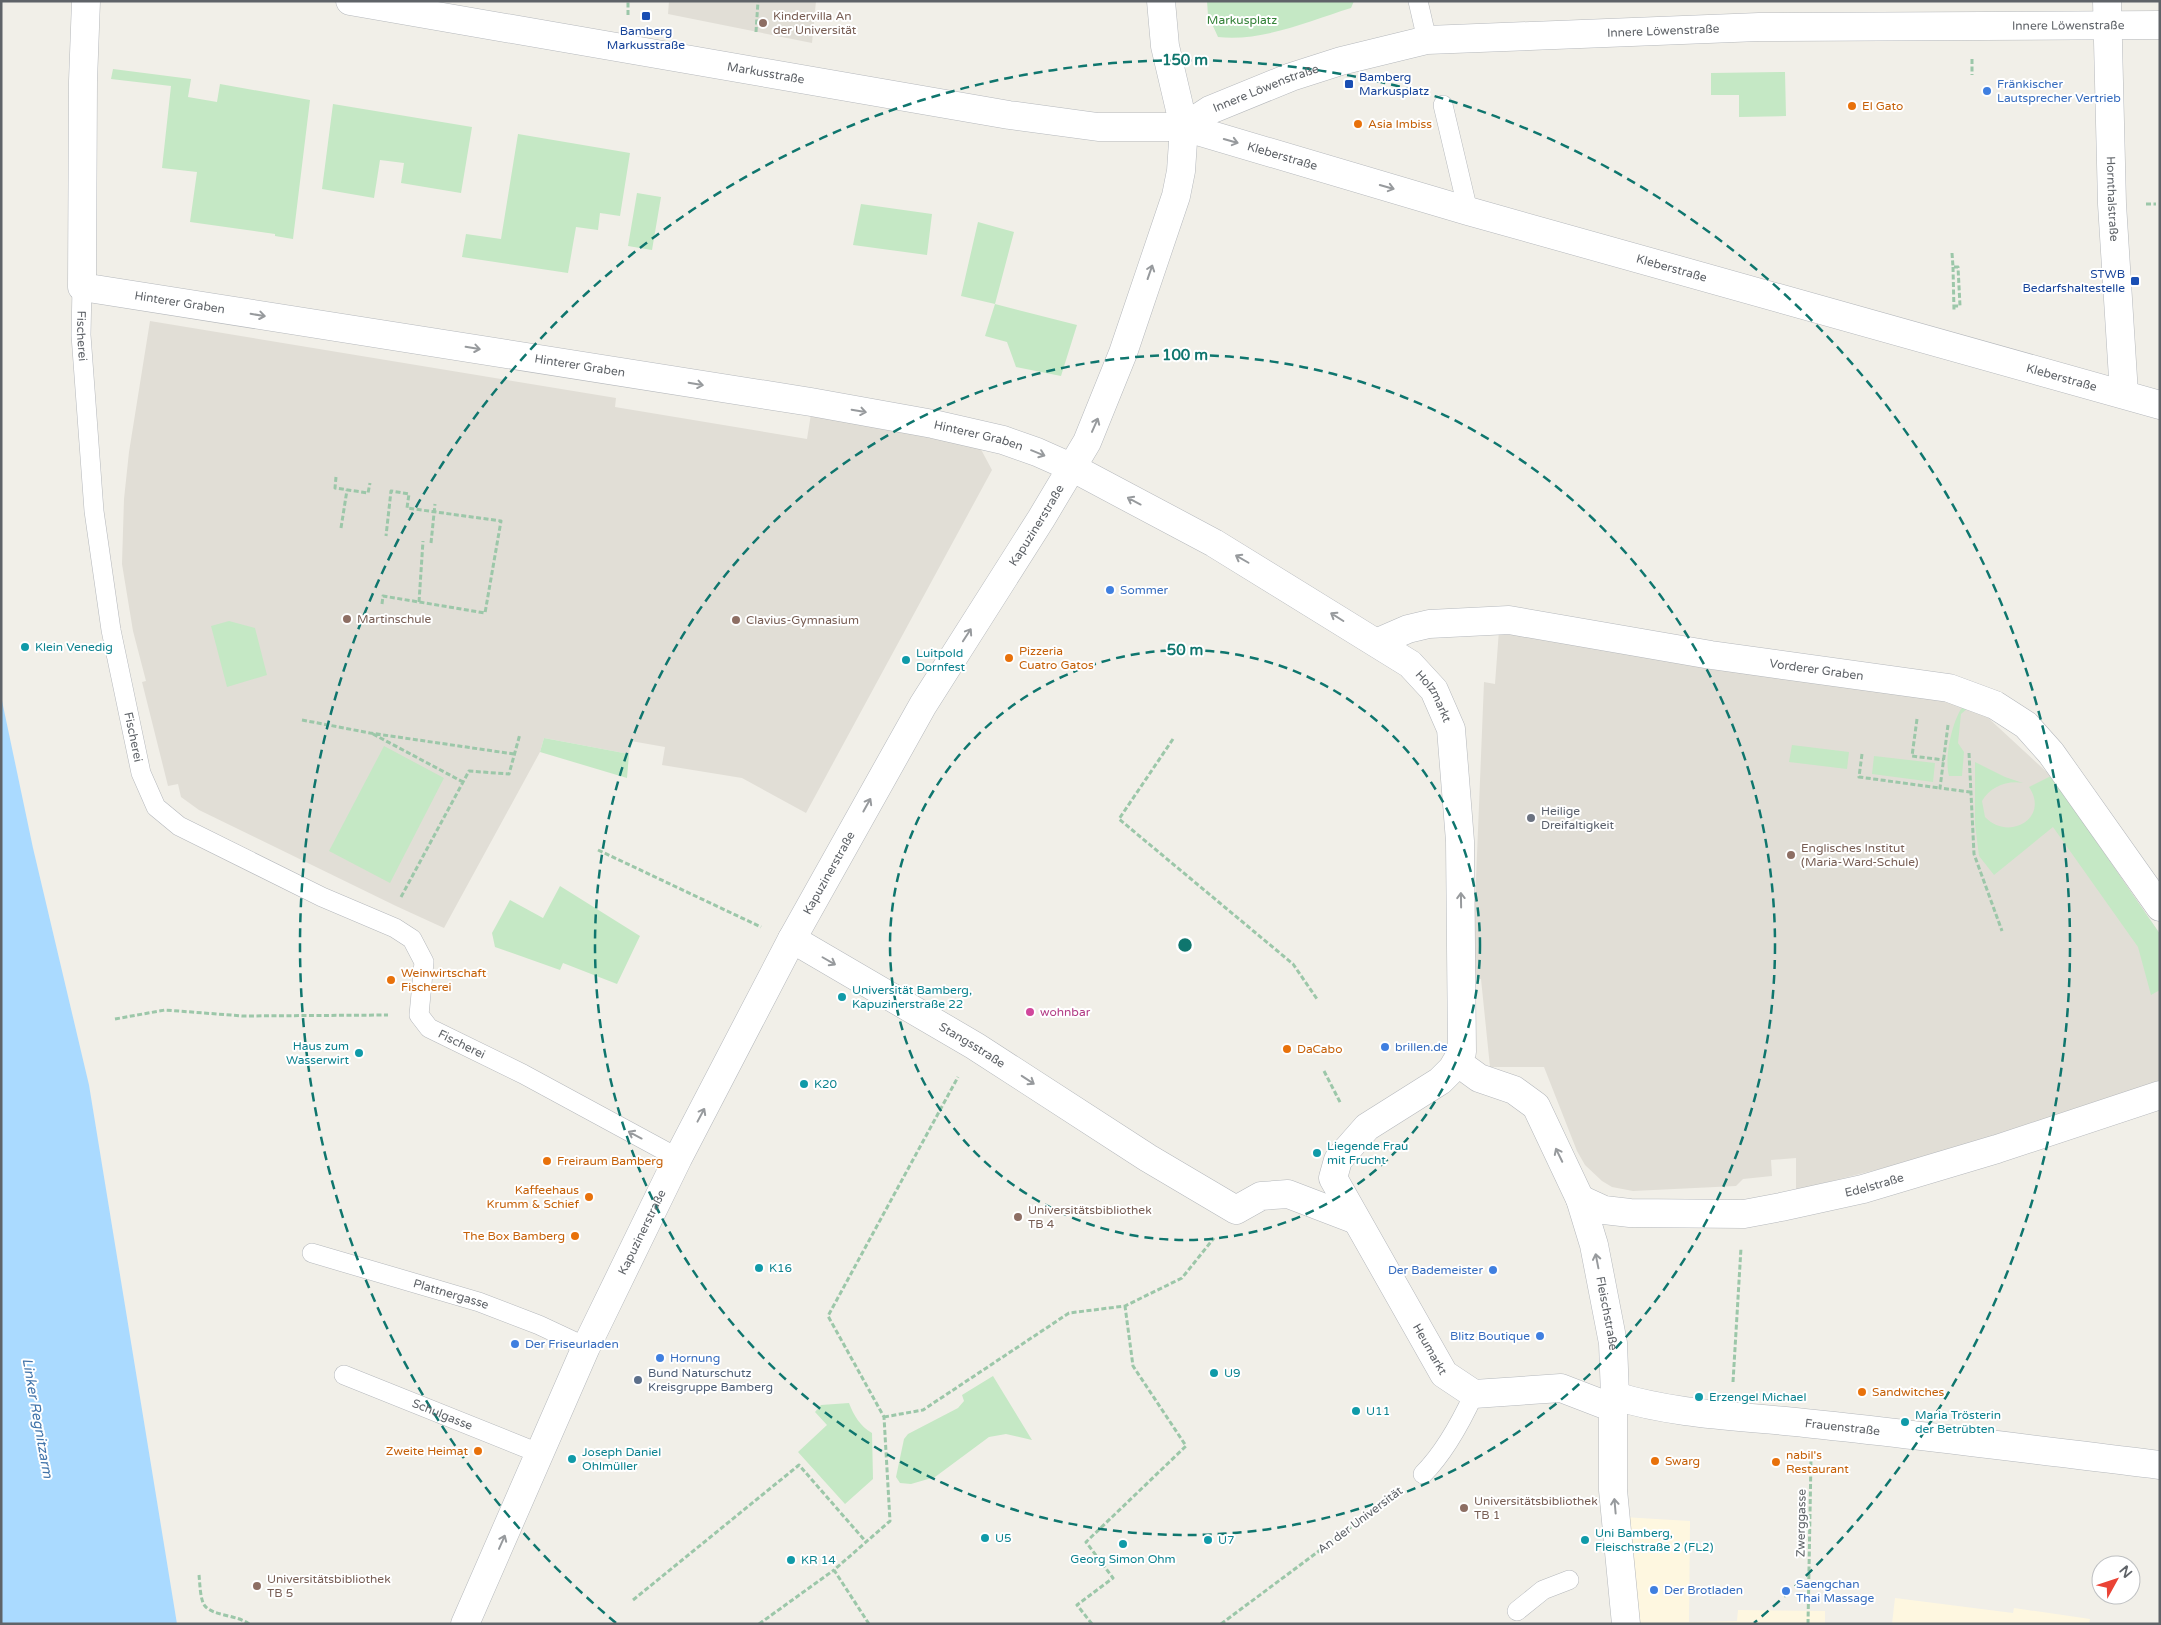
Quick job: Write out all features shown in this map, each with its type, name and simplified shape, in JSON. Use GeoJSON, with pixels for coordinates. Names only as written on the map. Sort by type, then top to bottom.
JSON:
{"type":"FeatureCollection","features":[{"type":"Feature","properties":{"kind":"street","name":"Fischerei"},"geometry":{"type":"LineString","coordinates":[[82,287],[83,81],[86,1]]}},
{"type":"Feature","properties":{"kind":"street","name":"Markusstraße"},"geometry":{"type":"LineString","coordinates":[[350,1],[1009,115],[1098,127],[1184,127]]}},
{"type":"Feature","properties":{"kind":"street"},"geometry":{"type":"LineString","coordinates":[[1161,1],[1165,46],[1184,127]]}},
{"type":"Feature","properties":{"kind":"street","name":"Innere Löwenstraße"},"geometry":{"type":"LineString","coordinates":[[1184,127],[1210,110],[1291,77],[1342,61],[1427,40],[2107,13],[2160,25]]}},
{"type":"Feature","properties":{"kind":"street","name":"Hornthalstraße"},"geometry":{"type":"LineString","coordinates":[[2107,13],[2112,204],[2124,394]]}},
{"type":"Feature","properties":{"kind":"street","name":"Kleberstraße"},"geometry":{"type":"LineString","coordinates":[[1184,127],[1468,211],[2160,404]]}},
{"type":"Feature","properties":{"kind":"street","name":"Kapuzinerstraße"},"geometry":{"type":"LineString","coordinates":[[465,1623],[541,1454],[586,1347],[678,1158],[792,939],[923,705],[1073,468],[1105,402],[1176,196],[1181,171],[1184,127]]}},
{"type":"Feature","properties":{"kind":"street","name":"Hinterer Graben"},"geometry":{"type":"LineString","coordinates":[[82,287],[516,354],[933,424],[1003,440],[1073,468]]}},
{"type":"Feature","properties":{"kind":"street","name":"Holzmarkt"},"geometry":{"type":"LineString","coordinates":[[1073,468],[1214,543],[1378,642],[1410,664],[1434,690],[1452,729],[1460,841],[1464,1040],[1462,1052],[1457,1062],[1440,1081],[1411,1098]]}},
{"type":"Feature","properties":{"kind":"street","name":"Vorderer Graben"},"geometry":{"type":"LineString","coordinates":[[1378,642],[1408,629],[1429,624],[1509,620],[1711,655],[1949,688],[1995,705],[2026,726],[2051,753],[2160,907]]}},
{"type":"Feature","properties":{"kind":"street","name":"Stangsstraße"},"geometry":{"type":"LineString","coordinates":[[792,939],[975,1046],[1148,1158],[1236,1210]]}},
{"type":"Feature","properties":{"kind":"street","name":"Fleischstraße"},"geometry":{"type":"LineString","coordinates":[[1457,1062],[1479,1078],[1514,1090],[1536,1106],[1580,1199],[1594,1244],[1613,1343],[1613,1563],[1626,1624]]}},
{"type":"Feature","properties":{"kind":"street","name":"Edelstraße"},"geometry":{"type":"LineString","coordinates":[[1580,1199],[1604,1210],[1630,1213],[1744,1214],[1781,1208],[1880,1184],[1997,1149],[2160,1095]]}},
{"type":"Feature","properties":{"kind":"street","name":"Heumarkt"},"geometry":{"type":"LineString","coordinates":[[1411,1098],[1367,1127],[1338,1160],[1333,1178],[1444,1374],[1474,1394]]}},
{"type":"Feature","properties":{"kind":"street"},"geometry":{"type":"LineString","coordinates":[[1236,1210],[1260,1196],[1288,1194],[1356,1220]]}},
{"type":"Feature","properties":{"kind":"street"},"geometry":{"type":"LineString","coordinates":[[1474,1394],[1561,1388],[1614,1402]]}},
{"type":"Feature","properties":{"kind":"street","name":"Frauenstraße"},"geometry":{"type":"LineString","coordinates":[[1614,1402],[1641,1404],[1731,1418],[1811,1423],[2160,1465]]}},
{"type":"Feature","properties":{"kind":"lane"},"geometry":{"type":"LineString","coordinates":[[1418,1],[1427,40]]}},
{"type":"Feature","properties":{"kind":"lane"},"geometry":{"type":"LineString","coordinates":[[1444,104],[1468,211]]}},
{"type":"Feature","properties":{"kind":"lane","name":"Fischerei"},"geometry":{"type":"LineString","coordinates":[[82,287],[81,336],[94,512],[110,630],[141,773],[156,808],[179,826],[322,897],[395,928],[412,939],[424,962],[419,1015],[429,1028],[523,1074],[678,1158]]}},
{"type":"Feature","properties":{"kind":"lane","name":"Plattnergasse"},"geometry":{"type":"LineString","coordinates":[[312,1253],[479,1302],[538,1325],[586,1347]]}},
{"type":"Feature","properties":{"kind":"lane","name":"Schulgasse"},"geometry":{"type":"LineString","coordinates":[[344,1376],[541,1454]]}},
{"type":"Feature","properties":{"kind":"lane"},"geometry":{"type":"LineString","coordinates":[[1423,1474],[1434,1463],[1464,1417],[1474,1394]]}},
{"type":"Feature","properties":{"kind":"lane"},"geometry":{"type":"LineString","coordinates":[[1517,1611],[1543,1590],[1569,1580]]}},
{"type":"Feature","properties":{"kind":"path"},"geometry":{"type":"LineString","coordinates":[[756,32],[758,1]]}},
{"type":"Feature","properties":{"kind":"path"},"geometry":{"type":"LineString","coordinates":[[1952,253],[1952,267],[1954,306],[1960,306],[1958,267],[1952,267]]}},
{"type":"Feature","properties":{"kind":"path"},"geometry":{"type":"LineString","coordinates":[[336,477],[334,488],[368,493],[370,483]]}},
{"type":"Feature","properties":{"kind":"path"},"geometry":{"type":"LineString","coordinates":[[341,528],[347,490]]}},
{"type":"Feature","properties":{"kind":"path"},"geometry":{"type":"LineString","coordinates":[[382,604],[383,596],[485,613],[501,521],[407,508],[409,494],[391,491],[386,536]]}},
{"type":"Feature","properties":{"kind":"path"},"geometry":{"type":"LineString","coordinates":[[431,543],[436,504]]}},
{"type":"Feature","properties":{"kind":"path"},"geometry":{"type":"LineString","coordinates":[[419,602],[423,542]]}},
{"type":"Feature","properties":{"kind":"path"},"geometry":{"type":"LineString","coordinates":[[1918,714],[1912,756],[1944,760]]}},
{"type":"Feature","properties":{"kind":"path"},"geometry":{"type":"LineString","coordinates":[[1940,788],[1949,718]]}},
{"type":"Feature","properties":{"kind":"path"},"geometry":{"type":"LineString","coordinates":[[302,720],[370,733],[514,754]]}},
{"type":"Feature","properties":{"kind":"path"},"geometry":{"type":"LineString","coordinates":[[370,733],[463,782]]}},
{"type":"Feature","properties":{"kind":"path"},"geometry":{"type":"LineString","coordinates":[[400,898],[469,771],[509,774],[520,734]]}},
{"type":"Feature","properties":{"kind":"path"},"geometry":{"type":"LineString","coordinates":[[1173,739],[1119,819],[1294,964],[1318,999]]}},
{"type":"Feature","properties":{"kind":"path"},"geometry":{"type":"LineString","coordinates":[[1969,753],[1974,854],[2002,931]]}},
{"type":"Feature","properties":{"kind":"path"},"geometry":{"type":"LineString","coordinates":[[1862,754],[1859,777],[1970,792]]}},
{"type":"Feature","properties":{"kind":"path"},"geometry":{"type":"LineString","coordinates":[[598,850],[745,920]]}},
{"type":"Feature","properties":{"kind":"path"},"geometry":{"type":"LineString","coordinates":[[115,1019],[165,1010],[244,1016],[419,1015]]}},
{"type":"Feature","properties":{"kind":"path"},"geometry":{"type":"LineString","coordinates":[[759,1624],[834,1570],[890,1522],[884,1418],[828,1316],[975,1046]]}},
{"type":"Feature","properties":{"kind":"path"},"geometry":{"type":"LineString","coordinates":[[884,1418],[924,1410],[1069,1313],[1125,1306],[1182,1278],[1236,1210]]}},
{"type":"Feature","properties":{"kind":"path"},"geometry":{"type":"LineString","coordinates":[[1731,1418],[1742,1240]]}},
{"type":"Feature","properties":{"kind":"path"},"geometry":{"type":"LineString","coordinates":[[1092,1624],[1077,1605],[1113,1578],[1086,1542],[1186,1446],[1134,1366],[1125,1306]]}},
{"type":"Feature","properties":{"kind":"path","name":"Zwerggasse"},"geometry":{"type":"LineString","coordinates":[[1808,1624],[1811,1423]]}},
{"type":"Feature","properties":{"kind":"path"},"geometry":{"type":"LineString","coordinates":[[633,1600],[799,1465],[867,1543]]}},
{"type":"Feature","properties":{"kind":"path","name":"An der Universität"},"geometry":{"type":"LineString","coordinates":[[1221,1624],[1423,1474]]}},
{"type":"Feature","properties":{"kind":"path"},"geometry":{"type":"LineString","coordinates":[[834,1570],[868,1624]]}},
{"type":"Feature","properties":{"kind":"path"},"geometry":{"type":"LineString","coordinates":[[198,1575],[204,1606],[210,1611],[235,1617],[249,1624]]}},
{"type":"Feature","properties":{"kind":"shaded area","name":"Kindervilla An der Universität"},"geometry":{"type":"Polygon","coordinates":[[[669,1],[816,1],[812,43],[668,14],[669,1]]]}},
{"type":"Feature","properties":{"kind":"shaded area","name":"Martinschule"},"geometry":{"type":"Polygon","coordinates":[[[150,321],[616,398],[615,407],[807,439],[811,414],[977,442],[992,470],[806,813],[742,778],[662,765],[665,747],[631,741],[629,754],[544,738],[540,752],[444,928],[199,810],[181,797],[178,784],[168,786],[142,682],[146,681],[133,631],[122,564],[124,499],[129,452],[150,321]]]}},
{"type":"Feature","properties":{"kind":"shaded area","name":"Englisches Institut (Maria-Ward-Schule)"},"geometry":{"type":"Polygon","coordinates":[[[1499,630],[1945,699],[1985,715],[2051,776],[2160,934],[2160,1080],[2003,1138],[1796,1190],[1796,1158],[1771,1160],[1772,1176],[1743,1179],[1736,1186],[1633,1191],[1612,1187],[1602,1181],[1585,1165],[1577,1151],[1544,1067],[1490,1067],[1481,979],[1472,978],[1484,682],[1495,684],[1499,630]]]}},
{"type":"Feature","properties":{"kind":"shaded area"},"geometry":{"type":"Polygon","coordinates":[[[1606,1516],[1690,1521],[1689,1622],[1737,1621],[1738,1610],[1825,1611],[1825,1624],[1615,1624],[1606,1516]]]}},
{"type":"Feature","properties":{"kind":"shaded area"},"geometry":{"type":"Polygon","coordinates":[[[1895,1598],[2013,1613],[2014,1608],[2090,1619],[2089,1624],[1892,1624],[1895,1598]]]}},
{"type":"Feature","properties":{"kind":"green space","name":"Markusplatz"},"geometry":{"type":"Polygon","coordinates":[[[1207,1],[1354,1],[1351,8],[1302,24],[1268,33],[1235,38],[1218,37],[1208,15],[1207,1]]]}},
{"type":"Feature","properties":{"kind":"green space"},"geometry":{"type":"Polygon","coordinates":[[[113,69],[191,79],[188,97],[217,102],[220,84],[310,100],[293,239],[275,236],[275,234],[190,222],[197,172],[162,168],[171,86],[111,79],[113,69]]]}},
{"type":"Feature","properties":{"kind":"green space"},"geometry":{"type":"Polygon","coordinates":[[[1785,72],[1786,116],[1739,117],[1739,95],[1711,95],[1711,73],[1785,72]]]}},
{"type":"Feature","properties":{"kind":"green space"},"geometry":{"type":"Polygon","coordinates":[[[333,104],[472,127],[461,193],[401,183],[404,163],[380,160],[374,198],[322,189],[333,104]]]}},
{"type":"Feature","properties":{"kind":"green space"},"geometry":{"type":"Polygon","coordinates":[[[518,134],[630,153],[620,216],[600,213],[598,230],[576,227],[568,273],[462,257],[466,234],[501,239],[518,134]]]}},
{"type":"Feature","properties":{"kind":"green space"},"geometry":{"type":"Polygon","coordinates":[[[637,193],[661,197],[652,250],[628,246],[637,193]]]}},
{"type":"Feature","properties":{"kind":"green space"},"geometry":{"type":"Polygon","coordinates":[[[861,204],[932,214],[927,255],[853,245],[861,204]]]}},
{"type":"Feature","properties":{"kind":"green space"},"geometry":{"type":"Polygon","coordinates":[[[978,222],[1014,232],[995,304],[961,296],[978,222]]]}},
{"type":"Feature","properties":{"kind":"green space"},"geometry":{"type":"Polygon","coordinates":[[[995,304],[1077,325],[1061,376],[1016,367],[1007,342],[985,336],[995,304]]]}},
{"type":"Feature","properties":{"kind":"green space"},"geometry":{"type":"Polygon","coordinates":[[[229,621],[255,628],[267,675],[227,687],[211,626],[229,621]]]}},
{"type":"Feature","properties":{"kind":"green space"},"geometry":{"type":"Polygon","coordinates":[[[1963,706],[1968,708],[1961,714],[1958,743],[1964,752],[1962,776],[1949,776],[1948,750],[1952,730],[1963,706]]]}},
{"type":"Feature","properties":{"kind":"green space"},"geometry":{"type":"Polygon","coordinates":[[[544,738],[629,754],[627,778],[540,752],[544,738]]]}},
{"type":"Feature","properties":{"kind":"green space"},"geometry":{"type":"Polygon","coordinates":[[[1792,745],[1849,752],[1847,769],[1789,762],[1792,745]]]}},
{"type":"Feature","properties":{"kind":"green space"},"geometry":{"type":"Polygon","coordinates":[[[384,746],[444,778],[390,883],[329,851],[384,746]]]}},
{"type":"Feature","properties":{"kind":"green space"},"geometry":{"type":"Polygon","coordinates":[[[1874,756],[1935,763],[1933,782],[1872,774],[1874,756]]]}},
{"type":"Feature","properties":{"kind":"green space"},"geometry":{"type":"Polygon","coordinates":[[[1975,762],[2005,777],[2023,783],[2005,784],[1994,788],[1982,801],[1985,817],[1995,824],[2005,827],[2015,827],[2031,817],[2034,808],[2034,798],[2029,787],[2051,776],[2160,934],[2160,990],[2151,995],[2138,947],[2053,827],[1994,875],[1979,856],[1975,824],[1975,762]]]}},
{"type":"Feature","properties":{"kind":"green space"},"geometry":{"type":"Polygon","coordinates":[[[560,886],[640,936],[617,984],[563,963],[560,970],[495,947],[492,933],[510,900],[543,918],[560,886]]]}},
{"type":"Feature","properties":{"kind":"green space"},"geometry":{"type":"Polygon","coordinates":[[[993,1376],[1032,1440],[1006,1434],[989,1437],[935,1477],[911,1484],[900,1483],[896,1477],[904,1439],[908,1434],[958,1408],[964,1401],[962,1395],[993,1376]]]}},
{"type":"Feature","properties":{"kind":"green space"},"geometry":{"type":"Polygon","coordinates":[[[849,1403],[858,1420],[872,1433],[873,1479],[845,1504],[798,1452],[827,1425],[815,1412],[821,1405],[849,1403]]]}},
{"type":"Feature","properties":{"kind":"water","name":"Linker Regnitzarm"},"geometry":{"type":"Polygon","coordinates":[[[1,696],[33,848],[89,1085],[177,1624],[1,1624],[1,696]]]}},
{"type":"Feature","properties":{"kind":"place","name":"Bamberg Markusstraße"},"geometry":{"type":"Point","coordinates":[646,16]}},
{"type":"Feature","properties":{"kind":"place","name":"Kindervilla An der Universität"},"geometry":{"type":"Point","coordinates":[763,23]}},
{"type":"Feature","properties":{"kind":"place","name":"Bamberg Markusplatz"},"geometry":{"type":"Point","coordinates":[1349,84]}},
{"type":"Feature","properties":{"kind":"place","name":"Fränkischer Lautsprecher Vertrieb"},"geometry":{"type":"Point","coordinates":[1987,91]}},
{"type":"Feature","properties":{"kind":"place","name":"El Gato"},"geometry":{"type":"Point","coordinates":[1852,106]}},
{"type":"Feature","properties":{"kind":"place","name":"Asia Imbiss"},"geometry":{"type":"Point","coordinates":[1358,124]}},
{"type":"Feature","properties":{"kind":"place","name":"STWB Bedarfshaltestelle"},"geometry":{"type":"Point","coordinates":[2135,281]}},
{"type":"Feature","properties":{"kind":"place","name":"Sommer"},"geometry":{"type":"Point","coordinates":[1110,590]}},
{"type":"Feature","properties":{"kind":"place","name":"Martinschule"},"geometry":{"type":"Point","coordinates":[347,619]}},
{"type":"Feature","properties":{"kind":"place","name":"Clavius-Gymnasium"},"geometry":{"type":"Point","coordinates":[736,620]}},
{"type":"Feature","properties":{"kind":"place","name":"Klein Venedig"},"geometry":{"type":"Point","coordinates":[25,647]}},
{"type":"Feature","properties":{"kind":"place","name":"Pizzeria Cuatro Gatos"},"geometry":{"type":"Point","coordinates":[1009,658]}},
{"type":"Feature","properties":{"kind":"place","name":"Luitpold Dornfest"},"geometry":{"type":"Point","coordinates":[906,660]}},
{"type":"Feature","properties":{"kind":"place","name":"Heilige Dreifaltigkeit"},"geometry":{"type":"Point","coordinates":[1531,818]}},
{"type":"Feature","properties":{"kind":"place","name":"Englisches Institut (Maria-Ward-Schule)"},"geometry":{"type":"Point","coordinates":[1791,855]}},
{"type":"Feature","properties":{"kind":"place","name":"Weinwirtschaft Fischerei"},"geometry":{"type":"Point","coordinates":[391,980]}},
{"type":"Feature","properties":{"kind":"place","name":"Universität Bamberg, Kapuzinerstraße 22"},"geometry":{"type":"Point","coordinates":[842,997]}},
{"type":"Feature","properties":{"kind":"place","name":"wohnbar"},"geometry":{"type":"Point","coordinates":[1030,1012]}},
{"type":"Feature","properties":{"kind":"place","name":"brillen.de"},"geometry":{"type":"Point","coordinates":[1385,1047]}},
{"type":"Feature","properties":{"kind":"place","name":"DaCabo"},"geometry":{"type":"Point","coordinates":[1287,1049]}},
{"type":"Feature","properties":{"kind":"place","name":"Haus zum Wasserwirt"},"geometry":{"type":"Point","coordinates":[359,1053]}},
{"type":"Feature","properties":{"kind":"place","name":"K20"},"geometry":{"type":"Point","coordinates":[804,1084]}},
{"type":"Feature","properties":{"kind":"place","name":"Liegende Frau mit Frucht"},"geometry":{"type":"Point","coordinates":[1317,1153]}},
{"type":"Feature","properties":{"kind":"place","name":"Freiraum Bamberg"},"geometry":{"type":"Point","coordinates":[547,1161]}},
{"type":"Feature","properties":{"kind":"place","name":"Kaffeehaus Krumm & Schief"},"geometry":{"type":"Point","coordinates":[589,1197]}},
{"type":"Feature","properties":{"kind":"place","name":"Universitätsbibliothek TB 4"},"geometry":{"type":"Point","coordinates":[1018,1217]}},
{"type":"Feature","properties":{"kind":"place","name":"The Box Bamberg"},"geometry":{"type":"Point","coordinates":[575,1236]}},
{"type":"Feature","properties":{"kind":"place","name":"K16"},"geometry":{"type":"Point","coordinates":[759,1268]}},
{"type":"Feature","properties":{"kind":"place","name":"Der Bademeister"},"geometry":{"type":"Point","coordinates":[1493,1270]}},
{"type":"Feature","properties":{"kind":"place","name":"Blitz Boutique"},"geometry":{"type":"Point","coordinates":[1540,1336]}},
{"type":"Feature","properties":{"kind":"place","name":"Der Friseurladen"},"geometry":{"type":"Point","coordinates":[515,1344]}},
{"type":"Feature","properties":{"kind":"place","name":"Hornung"},"geometry":{"type":"Point","coordinates":[660,1358]}},
{"type":"Feature","properties":{"kind":"place","name":"U9"},"geometry":{"type":"Point","coordinates":[1214,1373]}},
{"type":"Feature","properties":{"kind":"place","name":"Bund Naturschutz Kreisgruppe Bamberg"},"geometry":{"type":"Point","coordinates":[638,1380]}},
{"type":"Feature","properties":{"kind":"place","name":"Sandwitches"},"geometry":{"type":"Point","coordinates":[1862,1392]}},
{"type":"Feature","properties":{"kind":"place","name":"Erzengel Michael"},"geometry":{"type":"Point","coordinates":[1699,1397]}},
{"type":"Feature","properties":{"kind":"place","name":"U11"},"geometry":{"type":"Point","coordinates":[1356,1411]}},
{"type":"Feature","properties":{"kind":"place","name":"Maria Trösterin der Betrübten"},"geometry":{"type":"Point","coordinates":[1905,1422]}},
{"type":"Feature","properties":{"kind":"place","name":"Zweite Heimat"},"geometry":{"type":"Point","coordinates":[478,1451]}},
{"type":"Feature","properties":{"kind":"place","name":"Joseph Daniel Ohlmüller"},"geometry":{"type":"Point","coordinates":[572,1459]}},
{"type":"Feature","properties":{"kind":"place","name":"Swarg"},"geometry":{"type":"Point","coordinates":[1655,1461]}},
{"type":"Feature","properties":{"kind":"place","name":"nabil's Restaurant"},"geometry":{"type":"Point","coordinates":[1776,1462]}},
{"type":"Feature","properties":{"kind":"place","name":"Universitätsbibliothek TB 1"},"geometry":{"type":"Point","coordinates":[1464,1508]}},
{"type":"Feature","properties":{"kind":"place","name":"U5"},"geometry":{"type":"Point","coordinates":[985,1538]}},
{"type":"Feature","properties":{"kind":"place","name":"U7"},"geometry":{"type":"Point","coordinates":[1208,1540]}},
{"type":"Feature","properties":{"kind":"place","name":"Uni Bamberg, Fleischstraße 2 (FL2)"},"geometry":{"type":"Point","coordinates":[1585,1540]}},
{"type":"Feature","properties":{"kind":"place","name":"Georg Simon Ohm"},"geometry":{"type":"Point","coordinates":[1123,1544]}},
{"type":"Feature","properties":{"kind":"place","name":"KR 14"},"geometry":{"type":"Point","coordinates":[791,1560]}},
{"type":"Feature","properties":{"kind":"place","name":"Universitätsbibliothek TB 5"},"geometry":{"type":"Point","coordinates":[257,1586]}},
{"type":"Feature","properties":{"kind":"place","name":"Der Brotladen"},"geometry":{"type":"Point","coordinates":[1654,1590]}},
{"type":"Feature","properties":{"kind":"place","name":"Saengchan Thai Massage"},"geometry":{"type":"Point","coordinates":[1786,1591]}}]}
